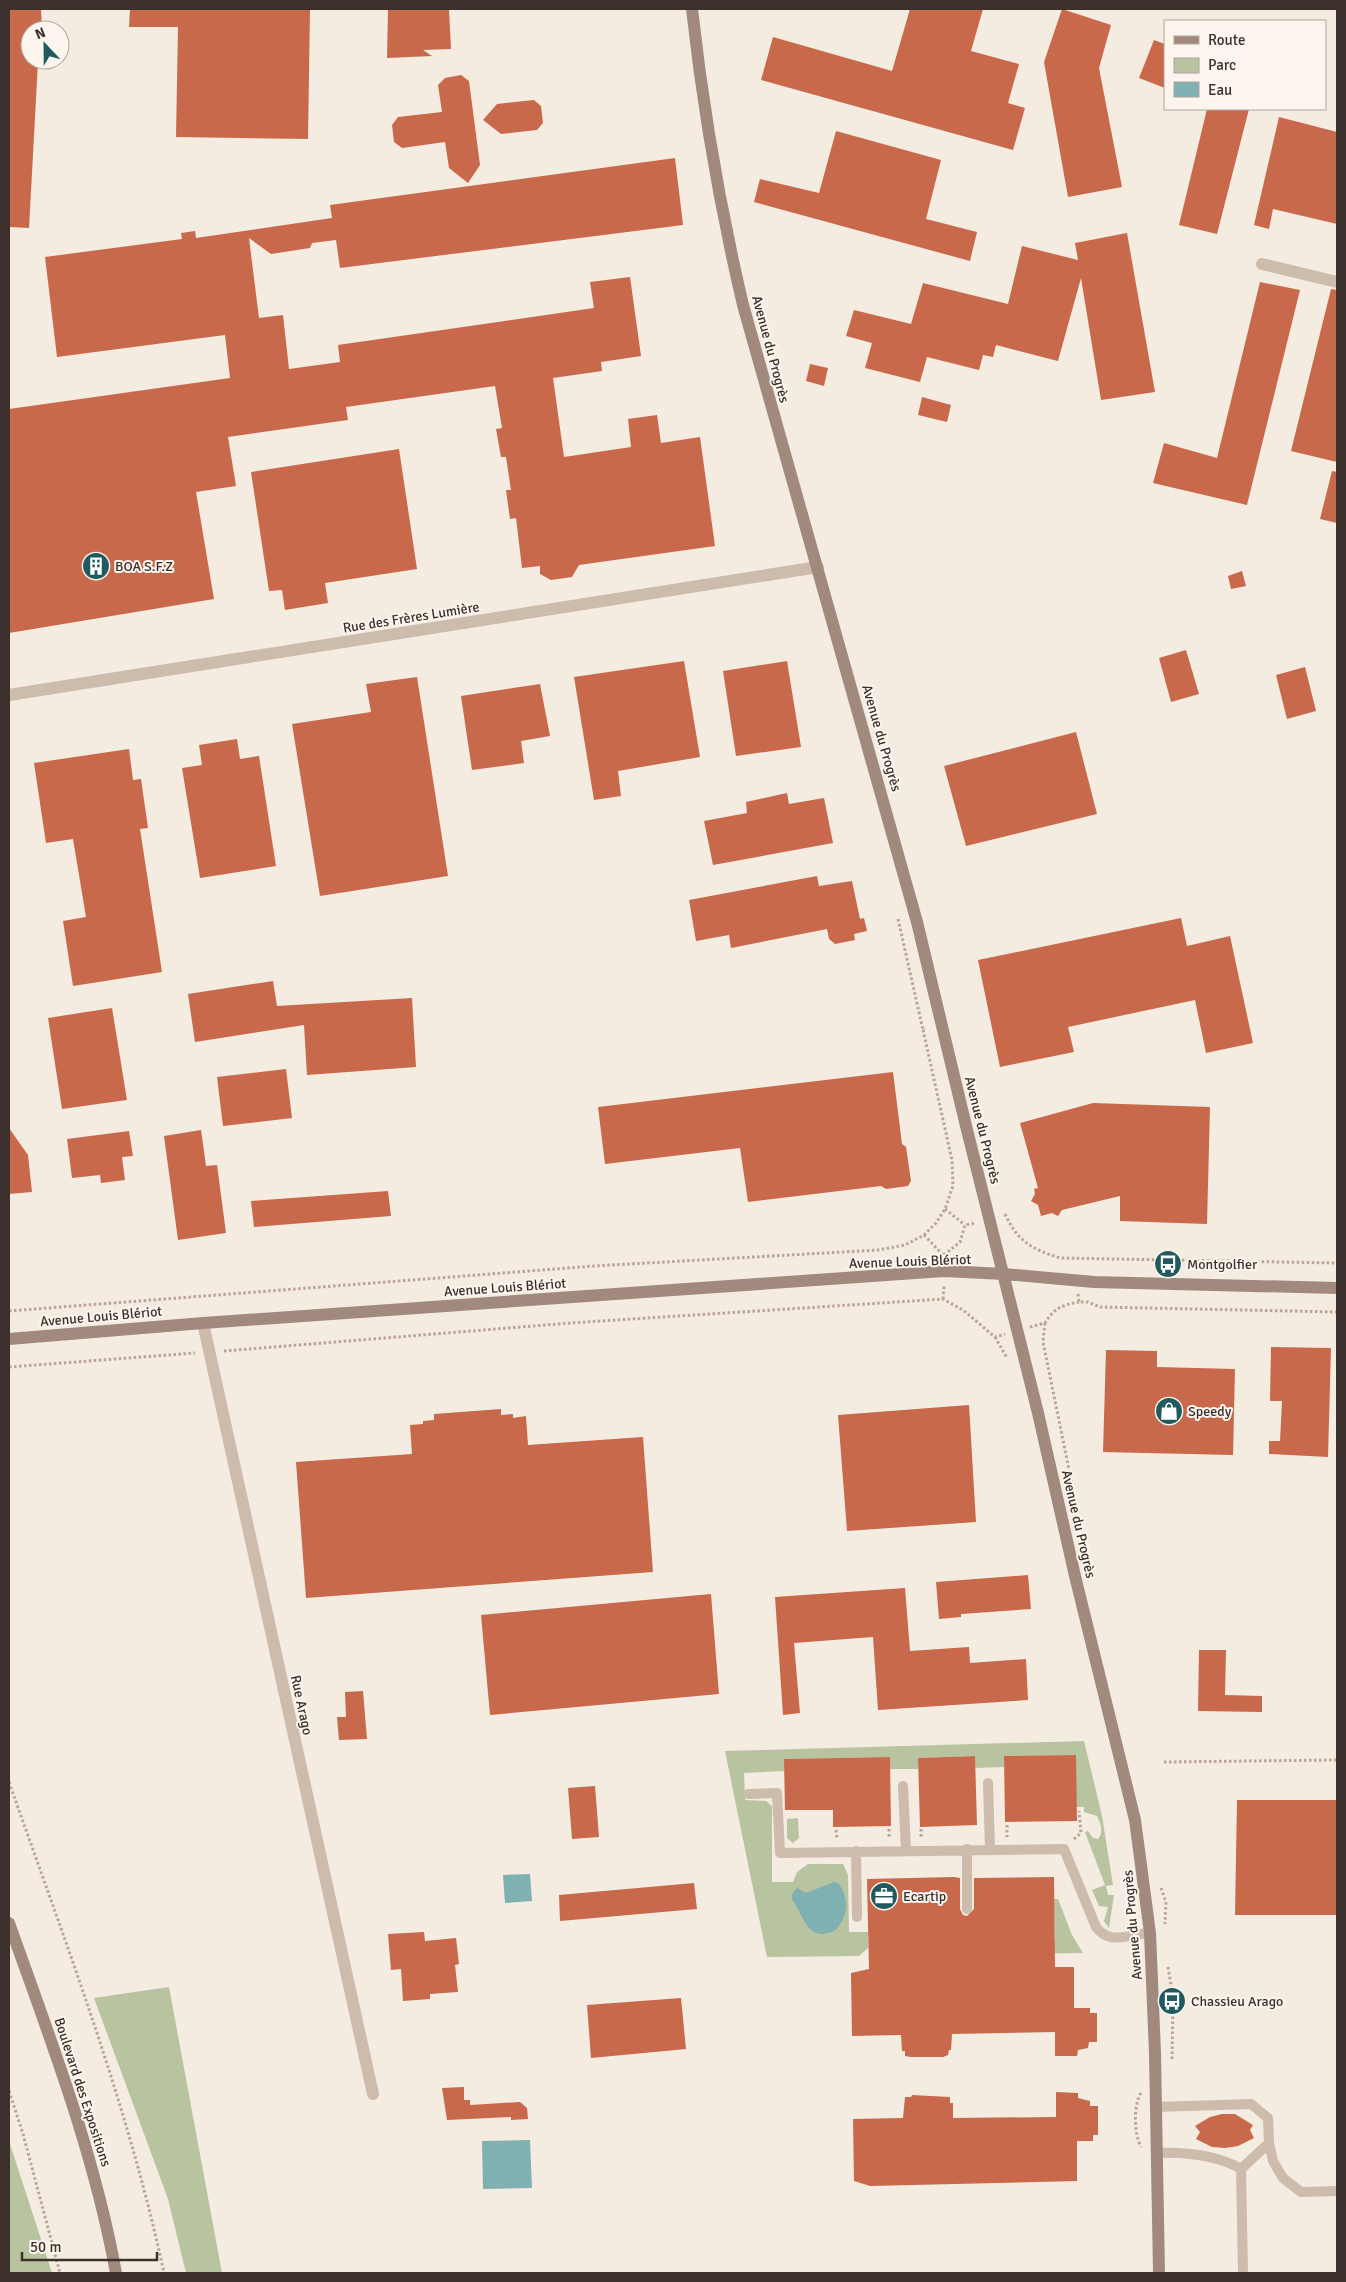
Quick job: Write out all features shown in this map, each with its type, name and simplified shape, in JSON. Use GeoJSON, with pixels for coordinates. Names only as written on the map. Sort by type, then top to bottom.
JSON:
{"type":"FeatureCollection","features":[{"type":"Feature","properties":{"kind":"street","name":"Avenue du Progrès"},"geometry":{"type":"LineString","coordinates":[[692,9],[706,120],[726,232],[745,313],[917,922],[1004,1274],[1135,1820],[1150,1933],[1159,2273]]}},
{"type":"Feature","properties":{"kind":"street"},"geometry":{"type":"LineString","coordinates":[[1262,264],[1337,282]]}},
{"type":"Feature","properties":{"kind":"street","name":"Rue des Frères Lumière"},"geometry":{"type":"LineString","coordinates":[[9,695],[818,568]]}},
{"type":"Feature","properties":{"kind":"street","name":"Avenue Louis Blériot"},"geometry":{"type":"LineString","coordinates":[[9,1339],[203,1323],[944,1271],[1004,1274],[1077,1281],[1337,1288]]}},
{"type":"Feature","properties":{"kind":"street","name":"Rue Arago"},"geometry":{"type":"LineString","coordinates":[[203,1323],[373,2094]]}},
{"type":"Feature","properties":{"kind":"street","name":"Boulevard des Expositions"},"geometry":{"type":"LineString","coordinates":[[9,1923],[75,2110],[97,2185],[116,2273]]}},
{"type":"Feature","properties":{"kind":"lane"},"geometry":{"type":"LineString","coordinates":[[988,1784],[990,1849]]}},
{"type":"Feature","properties":{"kind":"lane"},"geometry":{"type":"LineString","coordinates":[[903,1786],[906,1850]]}},
{"type":"Feature","properties":{"kind":"lane"},"geometry":{"type":"LineString","coordinates":[[748,1794],[777,1793],[780,1853],[1064,1849],[1100,1933],[1107,1938],[1114,1938],[1150,1933]]}},
{"type":"Feature","properties":{"kind":"lane"},"geometry":{"type":"LineString","coordinates":[[967,1849],[967,1908]]}},
{"type":"Feature","properties":{"kind":"lane"},"geometry":{"type":"LineString","coordinates":[[856,1851],[857,1917]]}},
{"type":"Feature","properties":{"kind":"lane"},"geometry":{"type":"LineString","coordinates":[[1156,2107],[1251,2104],[1268,2118],[1269,2143],[1273,2161],[1283,2178],[1301,2192],[1337,2191]]}},
{"type":"Feature","properties":{"kind":"lane"},"geometry":{"type":"LineString","coordinates":[[1243,2273],[1241,2169],[1269,2143]]}},
{"type":"Feature","properties":{"kind":"lane"},"geometry":{"type":"LineString","coordinates":[[1156,2153],[1172,2153],[1226,2160],[1241,2169]]}},
{"type":"Feature","properties":{"kind":"path"},"geometry":{"type":"LineString","coordinates":[[9,1311],[594,1266],[878,1250],[905,1246],[924,1235],[936,1223],[945,1209],[953,1186],[952,1160],[923,1030]]}},
{"type":"Feature","properties":{"kind":"path"},"geometry":{"type":"LineString","coordinates":[[1003,1208],[1015,1232],[1035,1250],[1060,1258],[1337,1263]]}},
{"type":"Feature","properties":{"kind":"path"},"geometry":{"type":"LineString","coordinates":[[945,1209],[966,1225],[1006,1216]]}},
{"type":"Feature","properties":{"kind":"path"},"geometry":{"type":"LineString","coordinates":[[944,1255],[960,1242],[966,1225]]}},
{"type":"Feature","properties":{"kind":"path"},"geometry":{"type":"LineString","coordinates":[[9,1367],[580,1323],[943,1299],[963,1310],[995,1337],[1008,1359]]}},
{"type":"Feature","properties":{"kind":"path"},"geometry":{"type":"LineString","coordinates":[[995,1337],[1045,1323],[1052,1312],[1064,1304],[1078,1302]]}},
{"type":"Feature","properties":{"kind":"path"},"geometry":{"type":"LineString","coordinates":[[1088,1302],[1100,1307],[1337,1312]]}},
{"type":"Feature","properties":{"kind":"path"},"geometry":{"type":"LineString","coordinates":[[1164,1762],[1337,1760]]}},
{"type":"Feature","properties":{"kind":"path"},"geometry":{"type":"LineString","coordinates":[[9,1782],[111,2072],[150,2205],[164,2273]]}},
{"type":"Feature","properties":{"kind":"path"},"geometry":{"type":"LineString","coordinates":[[1064,1849],[1081,1833],[1079,1811]]}},
{"type":"Feature","properties":{"kind":"path"},"geometry":{"type":"LineString","coordinates":[[836,1830],[837,1852]]}},
{"type":"Feature","properties":{"kind":"path"},"geometry":{"type":"LineString","coordinates":[[1163,1902],[1167,1900]]}},
{"type":"Feature","properties":{"kind":"path"},"geometry":{"type":"LineString","coordinates":[[9,2091],[23,2134],[60,2273]]}},
{"type":"Feature","properties":{"kind":"path"},"geometry":{"type":"LineString","coordinates":[[1141,2091],[1136,2100],[1136,2139],[1143,2152]]}},
{"type":"Feature","properties":{"kind":"green space"},"geometry":{"type":"Polygon","coordinates":[[[1084,1741],[1102,1816],[1113,1885],[1106,1886],[1108,1895],[1114,1895],[1109,1928],[1104,1921],[1108,1907],[1099,1906],[1092,1890],[1105,1885],[1085,1832],[1088,1831],[1093,1838],[1098,1839],[1101,1834],[1100,1822],[1097,1816],[1084,1812],[1084,1807],[1076,1807],[1076,1755],[1005,1756],[1004,1767],[975,1768],[975,1756],[919,1758],[918,1769],[890,1769],[890,1757],[785,1759],[784,1771],[744,1773],[745,1800],[766,1801],[772,1806],[772,1882],[793,1882],[797,1872],[808,1864],[843,1864],[848,1875],[849,1932],[868,1932],[868,1948],[859,1956],[767,1957],[725,1751],[1084,1741]]]}},
{"type":"Feature","properties":{"kind":"green space"},"geometry":{"type":"Polygon","coordinates":[[[798,1818],[799,1838],[793,1843],[787,1838],[787,1819],[798,1818]]]}},
{"type":"Feature","properties":{"kind":"green space"},"geometry":{"type":"Polygon","coordinates":[[[1054,1899],[1058,1899],[1072,1935],[1083,1953],[954,1955],[982,1943],[1055,1942],[1054,1899]]]}},
{"type":"Feature","properties":{"kind":"green space"},"geometry":{"type":"Polygon","coordinates":[[[169,1987],[222,2273],[186,2273],[168,2199],[94,1998],[169,1987]]]}},
{"type":"Feature","properties":{"kind":"green space"},"geometry":{"type":"Polygon","coordinates":[[[9,2141],[52,2273],[9,2273],[9,2141]]]}},
{"type":"Feature","properties":{"kind":"water"},"geometry":{"type":"Polygon","coordinates":[[[530,1874],[532,1901],[505,1903],[503,1875],[530,1874]]]}},
{"type":"Feature","properties":{"kind":"water"},"geometry":{"type":"Polygon","coordinates":[[[834,1882],[838,1883],[842,1889],[846,1901],[845,1913],[836,1930],[819,1934],[808,1927],[792,1899],[792,1894],[797,1888],[806,1893],[834,1882]]]}},
{"type":"Feature","properties":{"kind":"water"},"geometry":{"type":"Polygon","coordinates":[[[530,2140],[532,2188],[483,2189],[482,2141],[530,2140]]]}},
{"type":"Feature","properties":{"kind":"building"},"geometry":{"type":"Polygon","coordinates":[[[9,9],[41,9],[42,20],[20,20],[20,70],[38,70],[29,228],[9,227],[9,9]]]}},
{"type":"Feature","properties":{"kind":"building"},"geometry":{"type":"Polygon","coordinates":[[[130,9],[310,9],[308,139],[176,137],[178,27],[129,27],[130,9]]]}},
{"type":"Feature","properties":{"kind":"building"},"geometry":{"type":"Polygon","coordinates":[[[388,9],[449,9],[451,49],[423,50],[432,56],[387,58],[388,9]]]}},
{"type":"Feature","properties":{"kind":"building"},"geometry":{"type":"Polygon","coordinates":[[[910,9],[983,9],[971,51],[1019,64],[1008,103],[1025,108],[1013,150],[761,80],[773,37],[892,71],[910,9]]]}},
{"type":"Feature","properties":{"kind":"building"},"geometry":{"type":"Polygon","coordinates":[[[1062,9],[1111,25],[1099,68],[1122,187],[1068,197],[1044,62],[1062,9]]]}},
{"type":"Feature","properties":{"kind":"building"},"geometry":{"type":"Polygon","coordinates":[[[1154,40],[1164,44],[1164,88],[1139,78],[1154,40]]]}},
{"type":"Feature","properties":{"kind":"building"},"geometry":{"type":"Polygon","coordinates":[[[461,75],[469,81],[480,165],[468,183],[449,168],[445,142],[402,148],[394,142],[392,125],[398,117],[442,112],[438,85],[445,78],[461,75]]]}},
{"type":"Feature","properties":{"kind":"building"},"geometry":{"type":"Polygon","coordinates":[[[534,100],[541,106],[543,123],[537,130],[501,134],[483,120],[497,104],[534,100]]]}},
{"type":"Feature","properties":{"kind":"building"},"geometry":{"type":"Polygon","coordinates":[[[1207,110],[1249,110],[1217,234],[1179,225],[1207,110]]]}},
{"type":"Feature","properties":{"kind":"building"},"geometry":{"type":"Polygon","coordinates":[[[1279,117],[1337,132],[1337,224],[1273,209],[1269,229],[1254,225],[1279,117]]]}},
{"type":"Feature","properties":{"kind":"building"},"geometry":{"type":"Polygon","coordinates":[[[836,131],[941,160],[926,219],[977,232],[970,261],[754,202],[760,179],[819,193],[836,131]]]}},
{"type":"Feature","properties":{"kind":"building"},"geometry":{"type":"Polygon","coordinates":[[[675,158],[683,225],[340,268],[336,240],[312,243],[310,248],[271,254],[249,238],[259,318],[283,315],[289,369],[340,362],[338,345],[594,308],[590,282],[630,277],[641,356],[601,362],[602,371],[553,378],[564,457],[631,447],[628,419],[657,415],[661,443],[700,437],[715,546],[579,565],[572,577],[551,580],[540,574],[540,566],[522,568],[516,518],[510,519],[506,490],[511,490],[506,457],[501,457],[496,429],[502,428],[495,386],[346,407],[348,420],[228,437],[236,486],[196,492],[214,599],[9,633],[9,409],[230,378],[225,335],[57,357],[45,257],[182,239],[181,233],[195,231],[196,238],[332,218],[330,205],[675,158]]]}},
{"type":"Feature","properties":{"kind":"building"},"geometry":{"type":"Polygon","coordinates":[[[1127,233],[1155,392],[1101,400],[1081,278],[1058,361],[996,345],[993,357],[983,355],[979,370],[927,357],[920,382],[865,368],[872,343],[846,336],[854,310],[911,324],[923,283],[1008,304],[1022,246],[1078,260],[1075,243],[1127,233]]]}},
{"type":"Feature","properties":{"kind":"building"},"geometry":{"type":"Polygon","coordinates":[[[1260,282],[1300,290],[1247,505],[1153,483],[1164,443],[1217,458],[1260,282]]]}},
{"type":"Feature","properties":{"kind":"building"},"geometry":{"type":"Polygon","coordinates":[[[1331,289],[1337,290],[1337,462],[1291,451],[1331,289]]]}},
{"type":"Feature","properties":{"kind":"building"},"geometry":{"type":"Polygon","coordinates":[[[810,364],[828,368],[824,386],[806,381],[810,364]]]}},
{"type":"Feature","properties":{"kind":"building"},"geometry":{"type":"Polygon","coordinates":[[[922,397],[951,405],[947,422],[918,415],[922,397]]]}},
{"type":"Feature","properties":{"kind":"building"},"geometry":{"type":"Polygon","coordinates":[[[399,449],[417,569],[325,583],[328,603],[285,610],[282,590],[269,591],[251,472],[399,449]]]}},
{"type":"Feature","properties":{"kind":"building"},"geometry":{"type":"Polygon","coordinates":[[[1332,471],[1337,472],[1337,523],[1320,519],[1332,471]]]}},
{"type":"Feature","properties":{"kind":"building"},"geometry":{"type":"Polygon","coordinates":[[[1242,571],[1246,586],[1231,589],[1228,576],[1242,571]]]}},
{"type":"Feature","properties":{"kind":"building"},"geometry":{"type":"Polygon","coordinates":[[[1186,650],[1199,694],[1171,702],[1159,658],[1186,650]]]}},
{"type":"Feature","properties":{"kind":"building"},"geometry":{"type":"Polygon","coordinates":[[[684,661],[700,757],[618,771],[621,796],[594,800],[574,677],[684,661]]]}},
{"type":"Feature","properties":{"kind":"building"},"geometry":{"type":"Polygon","coordinates":[[[787,661],[801,747],[736,756],[723,671],[787,661]]]}},
{"type":"Feature","properties":{"kind":"building"},"geometry":{"type":"Polygon","coordinates":[[[1305,667],[1316,711],[1287,719],[1276,675],[1305,667]]]}},
{"type":"Feature","properties":{"kind":"building"},"geometry":{"type":"Polygon","coordinates":[[[417,677],[448,876],[320,896],[292,724],[371,712],[366,684],[417,677]]]}},
{"type":"Feature","properties":{"kind":"building"},"geometry":{"type":"Polygon","coordinates":[[[540,684],[550,736],[521,741],[524,763],[472,770],[461,696],[540,684]]]}},
{"type":"Feature","properties":{"kind":"building"},"geometry":{"type":"Polygon","coordinates":[[[1076,732],[1097,814],[966,846],[944,766],[1076,732]]]}},
{"type":"Feature","properties":{"kind":"building"},"geometry":{"type":"Polygon","coordinates":[[[237,739],[240,759],[259,756],[276,866],[200,878],[182,768],[202,765],[199,745],[237,739]]]}},
{"type":"Feature","properties":{"kind":"building"},"geometry":{"type":"Polygon","coordinates":[[[129,749],[133,780],[141,779],[148,828],[140,829],[162,972],[73,986],[63,921],[86,917],[73,839],[46,843],[34,763],[129,749]]]}},
{"type":"Feature","properties":{"kind":"building"},"geometry":{"type":"Polygon","coordinates":[[[787,793],[789,804],[824,798],[833,843],[713,865],[704,821],[747,813],[746,802],[787,793]]]}},
{"type":"Feature","properties":{"kind":"building"},"geometry":{"type":"Polygon","coordinates":[[[817,876],[819,886],[852,881],[860,919],[864,918],[867,931],[854,934],[855,940],[835,944],[829,939],[827,929],[731,948],[729,935],[696,941],[689,900],[817,876]]]}},
{"type":"Feature","properties":{"kind":"building"},"geometry":{"type":"Polygon","coordinates":[[[1181,918],[1187,946],[1230,936],[1253,1043],[1206,1053],[1195,1000],[1068,1027],[1074,1052],[1000,1067],[978,960],[1181,918]]]}},
{"type":"Feature","properties":{"kind":"building"},"geometry":{"type":"Polygon","coordinates":[[[273,981],[277,1006],[412,998],[416,1067],[307,1075],[304,1025],[195,1042],[188,994],[273,981]]]}},
{"type":"Feature","properties":{"kind":"building"},"geometry":{"type":"Polygon","coordinates":[[[112,1008],[127,1100],[62,1109],[48,1018],[112,1008]]]}},
{"type":"Feature","properties":{"kind":"building"},"geometry":{"type":"Polygon","coordinates":[[[286,1069],[292,1118],[223,1126],[217,1077],[286,1069]]]}},
{"type":"Feature","properties":{"kind":"building"},"geometry":{"type":"Polygon","coordinates":[[[893,1072],[902,1144],[906,1147],[911,1181],[908,1186],[886,1189],[881,1186],[748,1202],[740,1148],[605,1164],[598,1107],[893,1072]]]}},
{"type":"Feature","properties":{"kind":"building"},"geometry":{"type":"Polygon","coordinates":[[[1093,1103],[1210,1107],[1207,1224],[1120,1221],[1120,1196],[1062,1210],[1058,1216],[1052,1213],[1041,1216],[1038,1205],[1031,1201],[1035,1194],[1034,1189],[1038,1188],[1020,1123],[1093,1103]]]}},
{"type":"Feature","properties":{"kind":"building"},"geometry":{"type":"Polygon","coordinates":[[[9,1128],[28,1155],[32,1192],[9,1194],[9,1128]]]}},
{"type":"Feature","properties":{"kind":"building"},"geometry":{"type":"Polygon","coordinates":[[[201,1130],[206,1166],[217,1165],[226,1233],[178,1240],[164,1136],[201,1130]]]}},
{"type":"Feature","properties":{"kind":"building"},"geometry":{"type":"Polygon","coordinates":[[[129,1131],[133,1156],[122,1157],[125,1180],[101,1183],[100,1175],[72,1178],[67,1139],[129,1131]]]}},
{"type":"Feature","properties":{"kind":"building"},"geometry":{"type":"Polygon","coordinates":[[[388,1191],[391,1216],[254,1227],[251,1201],[388,1191]]]}},
{"type":"Feature","properties":{"kind":"building"},"geometry":{"type":"Polygon","coordinates":[[[1271,1347],[1331,1348],[1328,1457],[1269,1454],[1269,1441],[1280,1441],[1282,1401],[1270,1401],[1271,1347]]]}},
{"type":"Feature","properties":{"kind":"building","name":"Speedy"},"geometry":{"type":"Polygon","coordinates":[[[1106,1350],[1157,1351],[1157,1367],[1235,1369],[1233,1455],[1103,1452],[1106,1350]]]}},
{"type":"Feature","properties":{"kind":"building"},"geometry":{"type":"Polygon","coordinates":[[[969,1405],[976,1522],[847,1531],[838,1415],[969,1405]]]}},
{"type":"Feature","properties":{"kind":"building"},"geometry":{"type":"Polygon","coordinates":[[[501,1409],[501,1415],[513,1414],[513,1418],[526,1416],[528,1445],[643,1437],[653,1572],[306,1598],[296,1462],[412,1454],[410,1425],[423,1424],[423,1421],[434,1420],[434,1414],[501,1409]]]}},
{"type":"Feature","properties":{"kind":"building"},"geometry":{"type":"Polygon","coordinates":[[[1028,1575],[1031,1609],[961,1614],[961,1617],[939,1619],[936,1582],[1028,1575]]]}},
{"type":"Feature","properties":{"kind":"building"},"geometry":{"type":"Polygon","coordinates":[[[905,1588],[910,1651],[969,1647],[970,1663],[1026,1659],[1028,1700],[878,1710],[873,1637],[794,1643],[800,1713],[783,1715],[775,1597],[905,1588]]]}},
{"type":"Feature","properties":{"kind":"building"},"geometry":{"type":"Polygon","coordinates":[[[711,1594],[719,1694],[490,1715],[481,1615],[711,1594]]]}},
{"type":"Feature","properties":{"kind":"building"},"geometry":{"type":"Polygon","coordinates":[[[1199,1650],[1226,1650],[1225,1695],[1262,1696],[1262,1712],[1198,1711],[1199,1650]]]}},
{"type":"Feature","properties":{"kind":"building"},"geometry":{"type":"Polygon","coordinates":[[[363,1691],[367,1739],[339,1740],[337,1717],[346,1717],[345,1692],[363,1691]]]}},
{"type":"Feature","properties":{"kind":"building"},"geometry":{"type":"Polygon","coordinates":[[[1076,1755],[1077,1821],[1005,1822],[1004,1756],[1076,1755]]]}},
{"type":"Feature","properties":{"kind":"building"},"geometry":{"type":"Polygon","coordinates":[[[975,1756],[977,1825],[920,1827],[918,1758],[975,1756]]]}},
{"type":"Feature","properties":{"kind":"building"},"geometry":{"type":"Polygon","coordinates":[[[890,1757],[891,1826],[833,1827],[833,1810],[785,1810],[784,1759],[890,1757]]]}},
{"type":"Feature","properties":{"kind":"building"},"geometry":{"type":"Polygon","coordinates":[[[595,1786],[599,1837],[572,1839],[568,1788],[595,1786]]]}},
{"type":"Feature","properties":{"kind":"building"},"geometry":{"type":"Polygon","coordinates":[[[1237,1800],[1337,1800],[1337,1915],[1235,1915],[1237,1800]]]}},
{"type":"Feature","properties":{"kind":"building"},"geometry":{"type":"Polygon","coordinates":[[[1054,1877],[1055,1967],[1074,1967],[1074,2008],[1090,2008],[1090,2013],[1097,2013],[1097,2042],[1089,2042],[1088,2048],[1078,2050],[1077,2056],[1055,2056],[1055,2032],[952,2034],[951,2050],[949,2050],[948,2055],[943,2057],[911,2057],[905,2056],[905,2051],[902,2051],[901,2035],[852,2036],[851,1973],[869,1969],[867,1879],[960,1878],[960,1909],[963,1915],[967,1916],[974,1909],[974,1878],[1054,1877]]]}},
{"type":"Feature","properties":{"kind":"building"},"geometry":{"type":"Polygon","coordinates":[[[694,1883],[697,1909],[560,1921],[559,1895],[694,1883]]]}},
{"type":"Feature","properties":{"kind":"building"},"geometry":{"type":"Polygon","coordinates":[[[424,1932],[425,1941],[456,1938],[459,1964],[455,1965],[458,1992],[430,1994],[430,1999],[403,2001],[401,1969],[391,1970],[388,1934],[424,1932]]]}},
{"type":"Feature","properties":{"kind":"building"},"geometry":{"type":"Polygon","coordinates":[[[681,1998],[686,2049],[591,2058],[587,2005],[681,1998]]]}},
{"type":"Feature","properties":{"kind":"building"},"geometry":{"type":"Polygon","coordinates":[[[464,2087],[464,2100],[470,2100],[470,2105],[520,2102],[527,2108],[528,2119],[511,2120],[511,2117],[447,2120],[442,2088],[464,2087]]]}},
{"type":"Feature","properties":{"kind":"building"},"geometry":{"type":"Polygon","coordinates":[[[1056,2092],[1078,2093],[1078,2098],[1090,2101],[1090,2106],[1098,2106],[1098,2135],[1093,2135],[1093,2141],[1077,2141],[1077,2181],[870,2186],[854,2181],[853,2119],[903,2118],[905,2097],[911,2097],[912,2095],[950,2097],[950,2103],[953,2103],[953,2118],[1056,2117],[1056,2092]]]}},
{"type":"Feature","properties":{"kind":"building"},"geometry":{"type":"Polygon","coordinates":[[[1222,2114],[1235,2114],[1253,2125],[1250,2130],[1254,2138],[1238,2146],[1225,2148],[1212,2147],[1196,2139],[1200,2132],[1195,2126],[1210,2117],[1222,2114]]]}},
{"type":"Feature","properties":{"kind":"place","name":"BOA S.F.Z"},"geometry":{"type":"Point","coordinates":[96,566]}},
{"type":"Feature","properties":{"kind":"place","name":"Montgolfier"},"geometry":{"type":"Point","coordinates":[1168,1264]}},
{"type":"Feature","properties":{"kind":"place","name":"Speedy"},"geometry":{"type":"Point","coordinates":[1169,1411]}},
{"type":"Feature","properties":{"kind":"place","name":"Ecartip"},"geometry":{"type":"Point","coordinates":[884,1896]}},
{"type":"Feature","properties":{"kind":"place","name":"Chassieu Arago"},"geometry":{"type":"Point","coordinates":[1172,2001]}}]}
